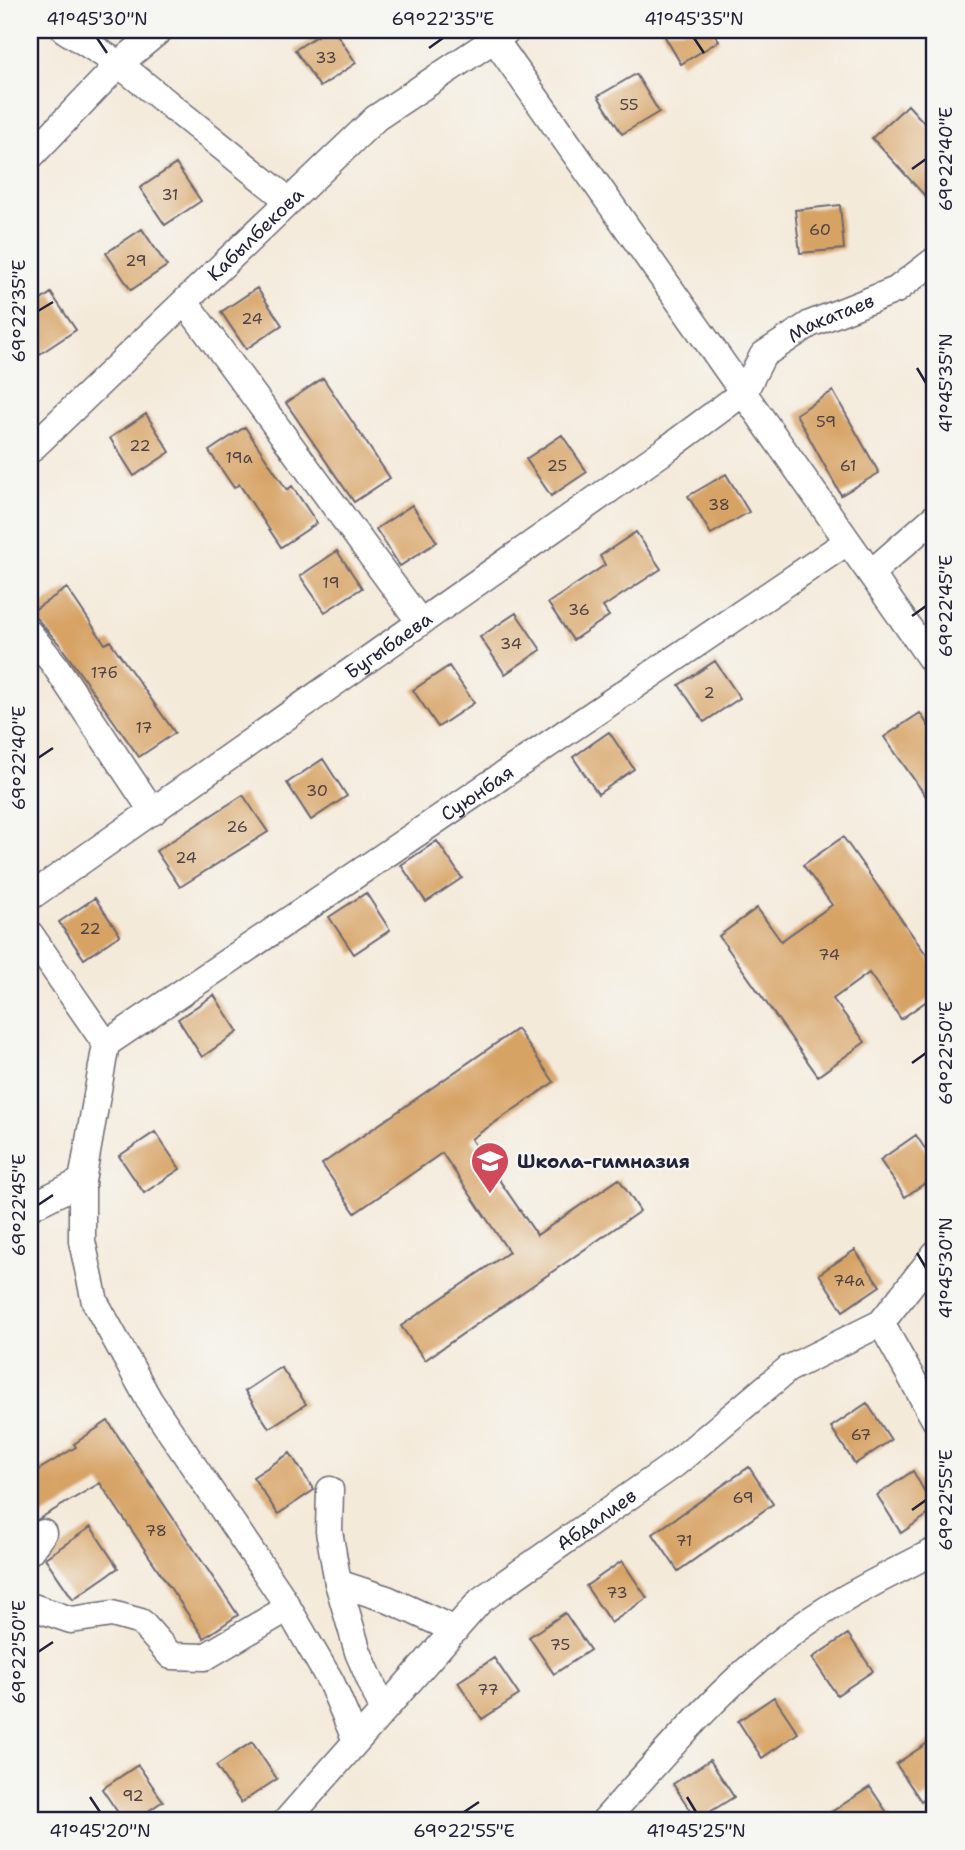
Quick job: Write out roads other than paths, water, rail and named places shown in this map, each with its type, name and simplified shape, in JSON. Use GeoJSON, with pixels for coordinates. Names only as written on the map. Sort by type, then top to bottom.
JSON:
{"type":"FeatureCollection","features":[{"type":"Feature","properties":{"kind":"street"},"geometry":{"type":"LineString","coordinates":[[65,30],[119,64],[288,200]]}},
{"type":"Feature","properties":{"kind":"street"},"geometry":{"type":"LineString","coordinates":[[30,157],[119,64],[160,30]]}},
{"type":"Feature","properties":{"kind":"street"},"geometry":{"type":"LineString","coordinates":[[497,32],[935,666]]}},
{"type":"Feature","properties":{"kind":"street","name":"Кабылбекова"},"geometry":{"type":"LineString","coordinates":[[30,450],[376,118],[497,32]]}},
{"type":"Feature","properties":{"kind":"street","name":"Макатаев"},"geometry":{"type":"LineString","coordinates":[[744,392],[763,355],[810,324],[896,290],[935,260]]}},
{"type":"Feature","properties":{"kind":"street"},"geometry":{"type":"LineString","coordinates":[[185,302],[420,622]]}},
{"type":"Feature","properties":{"kind":"street","name":"Бугыбаева"},"geometry":{"type":"LineString","coordinates":[[30,897],[744,392]]}},
{"type":"Feature","properties":{"kind":"street"},"geometry":{"type":"LineString","coordinates":[[871,573],[935,517]]}},
{"type":"Feature","properties":{"kind":"street","name":"Суюнбая"},"geometry":{"type":"LineString","coordinates":[[106,1044],[847,542]]}},
{"type":"Feature","properties":{"kind":"street"},"geometry":{"type":"LineString","coordinates":[[30,634],[54,664],[153,812]]}},
{"type":"Feature","properties":{"kind":"street"},"geometry":{"type":"LineString","coordinates":[[30,934],[106,1044],[82,1181],[82,1241],[95,1303],[149,1400],[288,1608],[331,1682],[356,1741]]}},
{"type":"Feature","properties":{"kind":"street"},"geometry":{"type":"LineString","coordinates":[[30,1207],[82,1181]]}},
{"type":"Feature","properties":{"kind":"street","name":"Абдалиев"},"geometry":{"type":"LineString","coordinates":[[287,1820],[317,1790],[356,1741],[481,1600],[675,1464],[788,1369],[881,1324],[935,1254]]}},
{"type":"Feature","properties":{"kind":"street"},"geometry":{"type":"LineString","coordinates":[[881,1324],[935,1420]]}},
{"type":"Feature","properties":{"kind":"street"},"geometry":{"type":"LineString","coordinates":[[330,1490],[330,1531],[338,1583],[358,1652],[383,1710]]}},
{"type":"Feature","properties":{"kind":"street"},"geometry":{"type":"LineString","coordinates":[[605,1820],[715,1698],[780,1642],[874,1583],[935,1551]]}},
{"type":"Feature","properties":{"kind":"street"},"geometry":{"type":"LineString","coordinates":[[338,1583],[387,1599],[454,1630]]}},
{"type":"Feature","properties":{"kind":"street"},"geometry":{"type":"LineString","coordinates":[[30,1606],[71,1620],[112,1614],[141,1622],[171,1656],[205,1657],[288,1608]]}},
{"type":"Feature","properties":{"kind":"place","name":"Школа-гимназия"},"geometry":{"type":"Point","coordinates":[490,1195]}}]}
